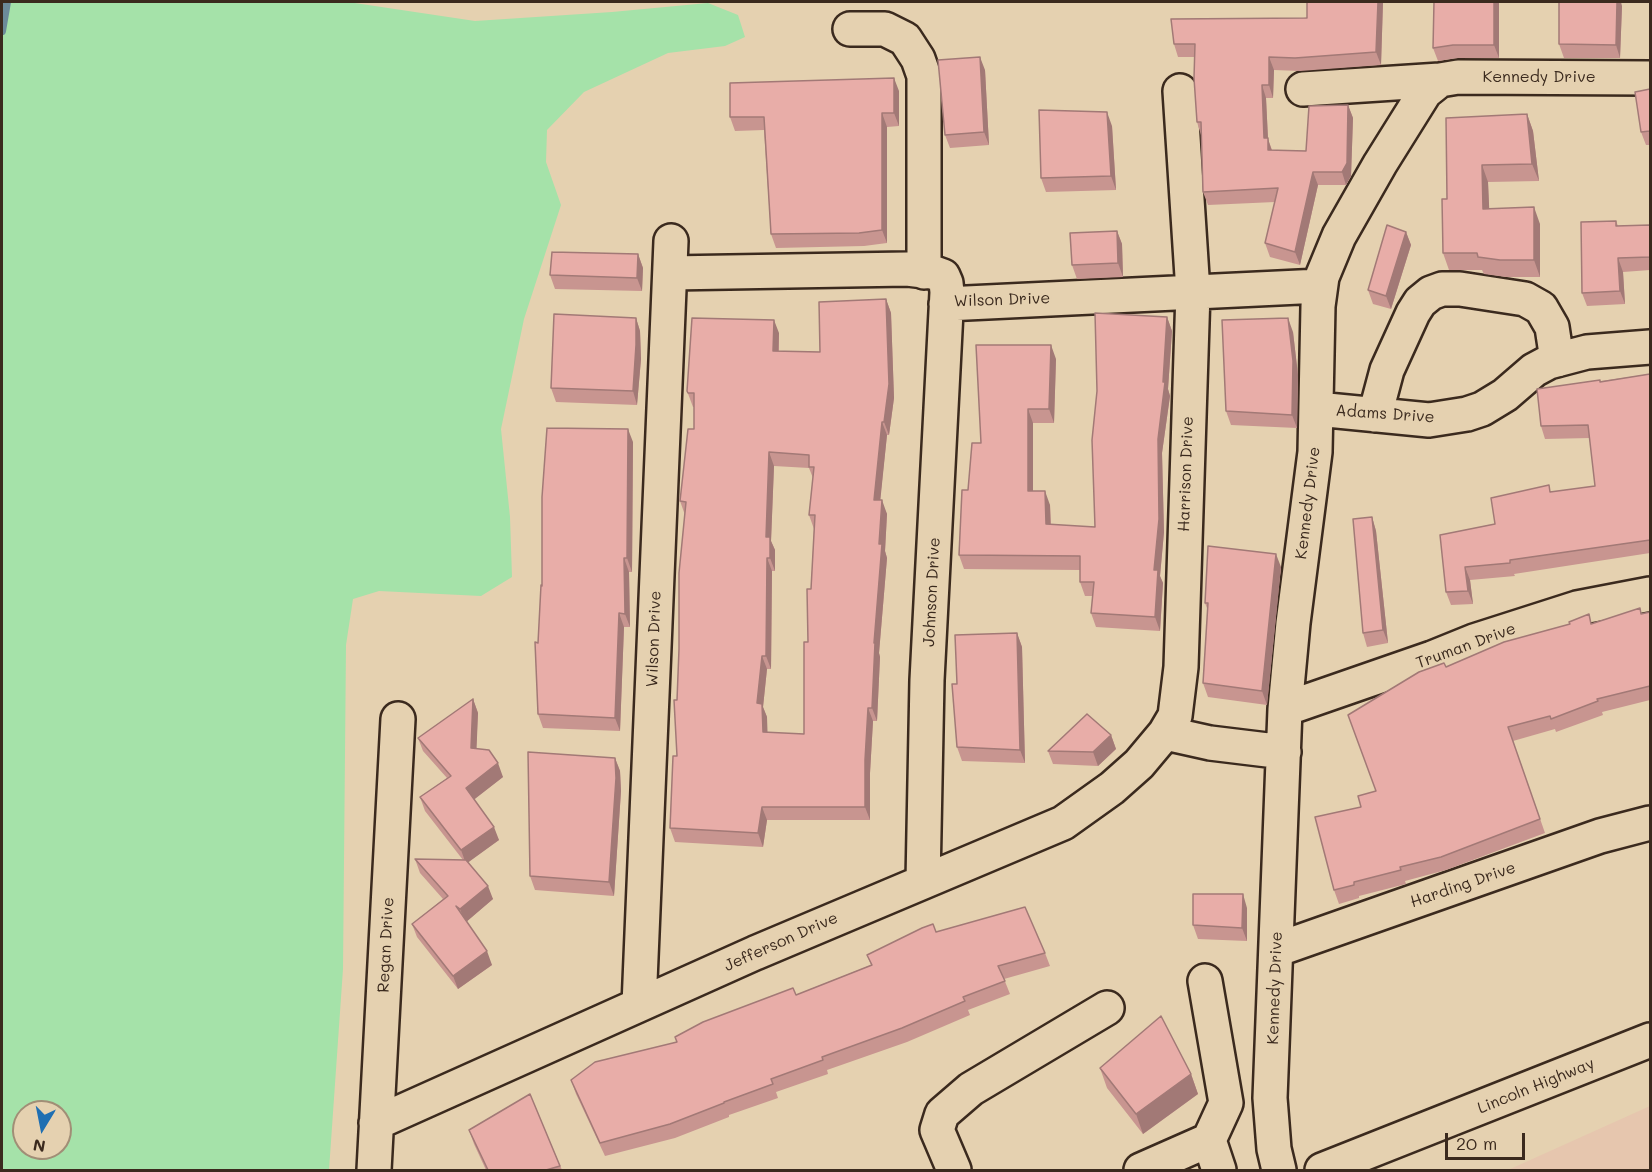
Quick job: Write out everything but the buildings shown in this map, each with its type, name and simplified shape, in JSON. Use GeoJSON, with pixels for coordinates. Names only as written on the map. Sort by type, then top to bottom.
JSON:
{"type":"FeatureCollection","features":[{"type":"Feature","properties":{"kind":"street"},"geometry":{"type":"LineString","coordinates":[[850,29],[885,29],[905,39],[918,58],[924,76],[924,272]]}},
{"type":"Feature","properties":{"kind":"street","name":"Kennedy Drive"},"geometry":{"type":"LineString","coordinates":[[1279,1170],[1274,1149],[1270,1098],[1285,709],[1293,622],[1315,452],[1320,286],[1339,236],[1380,164],[1425,92],[1440,80],[1458,77],[1650,78]]}},
{"type":"Feature","properties":{"kind":"street"},"geometry":{"type":"LineString","coordinates":[[1303,89],[1440,80]]}},
{"type":"Feature","properties":{"kind":"street","name":"Harrison Drive"},"geometry":{"type":"LineString","coordinates":[[1165,734],[1175,716],[1180,667],[1193,292],[1180,91]]}},
{"type":"Feature","properties":{"kind":"street","name":"Wilson Drive"},"geometry":{"type":"LineString","coordinates":[[639,1005],[671,257],[907,269],[942,276],[947,292],[946,304],[1320,286]]}},
{"type":"Feature","properties":{"kind":"street"},"geometry":{"type":"LineString","coordinates":[[1375,415],[1387,370],[1413,313],[1420,302],[1431,293],[1442,289],[1460,289],[1525,298],[1541,308],[1552,327],[1557,360]]}},
{"type":"Feature","properties":{"kind":"street","name":"Johnson Drive"},"geometry":{"type":"LineString","coordinates":[[923,881],[927,680],[946,304]]}},
{"type":"Feature","properties":{"kind":"street","name":"Adams Drive"},"geometry":{"type":"LineString","coordinates":[[1317,409],[1429,420],[1467,414],[1482,409],[1497,400],[1534,370],[1557,360],[1587,352],[1650,347]]}},
{"type":"Feature","properties":{"kind":"street","name":"Truman Drive"},"geometry":{"type":"LineString","coordinates":[[1285,709],[1474,641],[1577,608],[1650,594]]}},
{"type":"Feature","properties":{"kind":"street","name":"Regan Drive"},"geometry":{"type":"LineString","coordinates":[[374,1170],[398,719]]}},
{"type":"Feature","properties":{"kind":"street"},"geometry":{"type":"LineString","coordinates":[[1165,734],[1210,743],[1284,752]]}},
{"type":"Feature","properties":{"kind":"street","name":"Jefferson Drive"},"geometry":{"type":"LineString","coordinates":[[376,1123],[639,1005],[923,881],[1063,823],[1112,788],[1139,764],[1165,734]]}},
{"type":"Feature","properties":{"kind":"street","name":"Harding Drive"},"geometry":{"type":"LineString","coordinates":[[1276,950],[1600,836],[1650,823]]}},
{"type":"Feature","properties":{"kind":"street"},"geometry":{"type":"LineString","coordinates":[[1141,1170],[1214,1155],[1226,1103],[1205,981]]}},
{"type":"Feature","properties":{"kind":"street"},"geometry":{"type":"LineString","coordinates":[[954,1170],[937,1130],[942,1114],[971,1089],[1107,1008]]}},
{"type":"Feature","properties":{"kind":"street","name":"Lincoln Highway"},"geometry":{"type":"LineString","coordinates":[[1322,1170],[1650,1040]]}},
{"type":"Feature","properties":{"kind":"street"},"geometry":{"type":"LineString","coordinates":[[1226,1103],[1270,1098]]}},
{"type":"Feature","properties":{"kind":"shaded area"},"geometry":{"type":"Polygon","coordinates":[[[1650,1106],[1650,1170],[1508,1170],[1650,1106]]]}},
{"type":"Feature","properties":{"kind":"green space"},"geometry":{"type":"Polygon","coordinates":[[[2,2],[348,2],[475,21],[708,3],[738,15],[745,37],[725,46],[668,53],[584,92],[547,130],[546,162],[561,205],[524,319],[501,429],[510,517],[512,577],[481,596],[379,591],[353,599],[346,645],[343,969],[329,1170],[2,1170],[2,2]]]}},
{"type":"Feature","properties":{"kind":"waterway"},"geometry":{"type":"LineString","coordinates":[[2,31],[7,2]]}}]}
